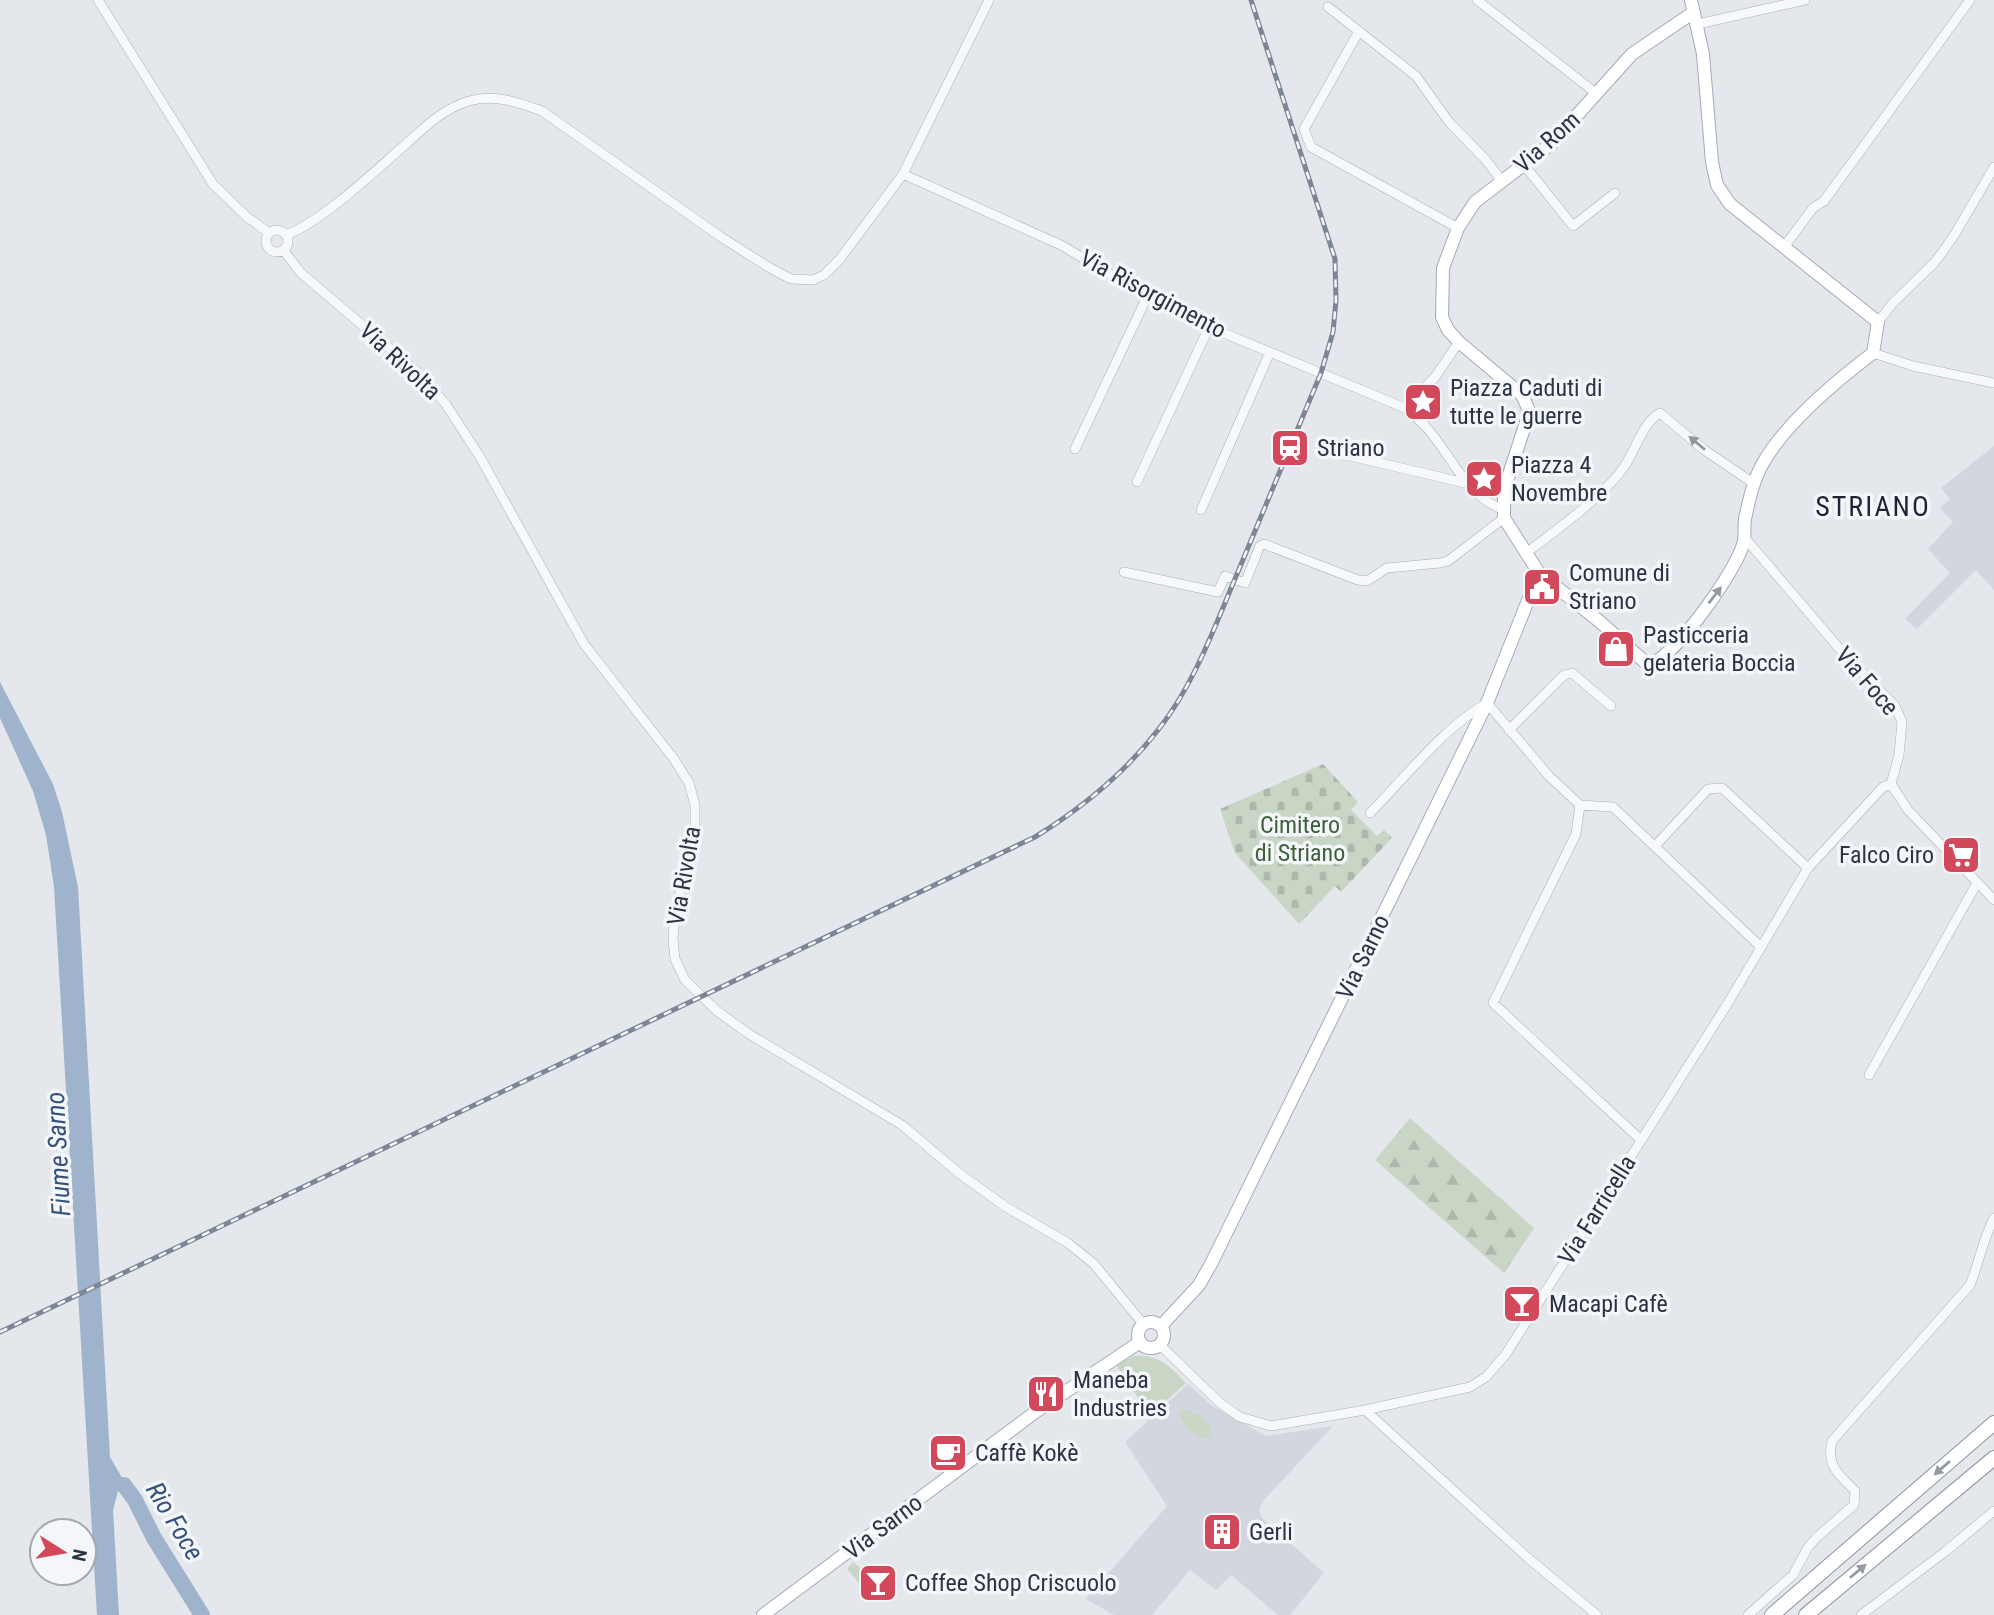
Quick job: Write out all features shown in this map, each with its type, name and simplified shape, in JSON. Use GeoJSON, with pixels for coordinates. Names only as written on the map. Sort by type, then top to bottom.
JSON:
{"type":"FeatureCollection","features":[{"type":"Feature","properties":{"kind":"highway"},"geometry":{"type":"LineString","coordinates":[[1772,1615],[1994,1423]]}},
{"type":"Feature","properties":{"kind":"highway"},"geometry":{"type":"LineString","coordinates":[[1806,1615],[1994,1458]]}},
{"type":"Feature","properties":{"kind":"main road","name":"Via Rom"},"geometry":{"type":"LineString","coordinates":[[1504,514],[1504,490],[1527,419],[1528,408],[1522,395],[1459,342],[1448,330],[1442,317],[1443,268],[1458,228],[1475,202],[1552,143],[1632,54],[1694,12]]}},
{"type":"Feature","properties":{"kind":"main road"},"geometry":{"type":"LineString","coordinates":[[1694,12],[1703,54],[1712,162],[1717,185],[1730,204],[1878,322],[1873,353],[1797,421],[1764,461],[1753,483],[1745,521],[1745,538]]}},
{"type":"Feature","properties":{"kind":"main road","name":"Via Risorgimento"},"geometry":{"type":"LineString","coordinates":[[1504,514],[1539,573],[1600,621],[1646,663],[1652,664],[1664,657],[1720,589],[1745,538]]}},
{"type":"Feature","properties":{"kind":"main road","name":"Via Sarno"},"geometry":{"type":"LineString","coordinates":[[1161,1326],[1199,1285],[1211,1264],[1487,704],[1539,573]]}},
{"type":"Feature","properties":{"kind":"main road"},"geometry":{"type":"LineString","coordinates":[[1154,1322],[1161,1326],[1164,1334],[1160,1345],[1150,1348],[1140,1342],[1138,1335],[1144,1325],[1154,1322]]}},
{"type":"Feature","properties":{"kind":"main road","name":"Via Sarno"},"geometry":{"type":"LineString","coordinates":[[763,1615],[1034,1413],[1140,1342]]}},
{"type":"Feature","properties":{"kind":"street"},"geometry":{"type":"LineString","coordinates":[[98,0],[214,184],[269,233]]}},
{"type":"Feature","properties":{"kind":"street"},"geometry":{"type":"LineString","coordinates":[[286,235],[312,221],[444,113],[469,101],[514,100],[542,111],[721,237],[782,275],[802,281],[813,280],[832,268],[903,174],[989,0]]}},
{"type":"Feature","properties":{"kind":"street"},"geometry":{"type":"LineString","coordinates":[[1477,0],[1597,94]]}},
{"type":"Feature","properties":{"kind":"street"},"geometry":{"type":"LineString","coordinates":[[1694,12],[1805,0]]}},
{"type":"Feature","properties":{"kind":"street"},"geometry":{"type":"LineString","coordinates":[[1784,247],[1813,208],[1824,201],[1970,0]]}},
{"type":"Feature","properties":{"kind":"street"},"geometry":{"type":"LineString","coordinates":[[1328,7],[1416,76],[1449,122],[1502,181]]}},
{"type":"Feature","properties":{"kind":"street"},"geometry":{"type":"LineString","coordinates":[[1359,31],[1304,129],[1311,147],[1458,228]]}},
{"type":"Feature","properties":{"kind":"street"},"geometry":{"type":"LineString","coordinates":[[1525,166],[1573,226],[1615,192]]}},
{"type":"Feature","properties":{"kind":"street"},"geometry":{"type":"LineString","coordinates":[[1878,322],[1944,250],[1994,167]]}},
{"type":"Feature","properties":{"kind":"street","name":"Via Risorgimento"},"geometry":{"type":"LineString","coordinates":[[903,174],[1063,246],[1147,297],[1209,327],[1405,408],[1426,427],[1465,483],[1504,514]]}},
{"type":"Feature","properties":{"kind":"street"},"geometry":{"type":"LineString","coordinates":[[279,230],[286,235],[288,244],[284,251],[276,253],[269,250],[265,243],[269,233],[279,230]]}},
{"type":"Feature","properties":{"kind":"street","name":"Via Rivolta"},"geometry":{"type":"LineString","coordinates":[[284,251],[301,273],[416,371],[444,403],[480,457],[584,645],[689,783],[695,805],[695,827],[691,853],[675,911],[673,939],[675,958],[685,980],[717,1011],[749,1034],[902,1125],[960,1174],[1006,1208],[1068,1243],[1094,1264],[1144,1325]]}},
{"type":"Feature","properties":{"kind":"street"},"geometry":{"type":"LineString","coordinates":[[1075,449],[1147,297]]}},
{"type":"Feature","properties":{"kind":"street"},"geometry":{"type":"LineString","coordinates":[[1137,482],[1209,327]]}},
{"type":"Feature","properties":{"kind":"street"},"geometry":{"type":"LineString","coordinates":[[1405,408],[1435,377],[1459,342]]}},
{"type":"Feature","properties":{"kind":"street"},"geometry":{"type":"LineString","coordinates":[[1200,510],[1270,352]]}},
{"type":"Feature","properties":{"kind":"street"},"geometry":{"type":"LineString","coordinates":[[1873,353],[1913,366],[1994,383]]}},
{"type":"Feature","properties":{"kind":"street"},"geometry":{"type":"LineString","coordinates":[[1526,554],[1611,482],[1624,467],[1656,414],[1660,413],[1703,449],[1753,483]]}},
{"type":"Feature","properties":{"kind":"street"},"geometry":{"type":"LineString","coordinates":[[1325,450],[1465,483]]}},
{"type":"Feature","properties":{"kind":"street"},"geometry":{"type":"LineString","coordinates":[[1124,572],[1218,592],[1225,576],[1245,583],[1260,546],[1264,544],[1358,580],[1367,581],[1387,568],[1448,561],[1504,514]]}},
{"type":"Feature","properties":{"kind":"street","name":"Via Foce"},"geometry":{"type":"LineString","coordinates":[[1745,538],[1844,654],[1895,706],[1902,722],[1899,755],[1891,784]]}},
{"type":"Feature","properties":{"kind":"street"},"geometry":{"type":"LineString","coordinates":[[1509,730],[1564,675],[1572,673],[1611,706]]}},
{"type":"Feature","properties":{"kind":"street"},"geometry":{"type":"LineString","coordinates":[[1370,813],[1452,729],[1470,713],[1487,704],[1549,776],[1580,805],[1613,807],[1760,946]]}},
{"type":"Feature","properties":{"kind":"street"},"geometry":{"type":"LineString","coordinates":[[1891,784],[1908,810],[1994,900]]}},
{"type":"Feature","properties":{"kind":"street","name":"Via Farricella"},"geometry":{"type":"LineString","coordinates":[[1160,1345],[1220,1403],[1240,1417],[1271,1426],[1365,1410],[1470,1387],[1486,1377],[1506,1354],[1728,1003],[1808,868],[1883,786],[1891,784]]}},
{"type":"Feature","properties":{"kind":"street"},"geometry":{"type":"LineString","coordinates":[[1655,846],[1708,789],[1722,788],[1808,868]]}},
{"type":"Feature","properties":{"kind":"street"},"geometry":{"type":"LineString","coordinates":[[1580,805],[1576,834],[1493,1003],[1641,1140]]}},
{"type":"Feature","properties":{"kind":"street"},"geometry":{"type":"LineString","coordinates":[[1869,1075],[1977,883]]}},
{"type":"Feature","properties":{"kind":"street"},"geometry":{"type":"LineString","coordinates":[[1748,1615],[1793,1574],[1808,1547],[1817,1537],[1854,1505],[1855,1491],[1830,1462],[1832,1441],[1938,1318],[1970,1285],[1987,1231],[1994,1218]]}},
{"type":"Feature","properties":{"kind":"street"},"geometry":{"type":"LineString","coordinates":[[1365,1410],[1528,1558],[1597,1615]]}},
{"type":"Feature","properties":{"kind":"street"},"geometry":{"type":"LineString","coordinates":[[1861,1615],[1994,1511]]}},
{"type":"Feature","properties":{"kind":"shaded area"},"geometry":{"type":"Polygon","coordinates":[[[1994,446],[1994,590],[1976,570],[1917,629],[1905,619],[1950,573],[1928,549],[1953,522],[1940,508],[1950,499],[1941,488],[1994,446]]]}},
{"type":"Feature","properties":{"kind":"shaded area","name":"Gerli"},"geometry":{"type":"Polygon","coordinates":[[[1188,1384],[1211,1405],[1266,1436],[1333,1426],[1264,1500],[1259,1510],[1263,1519],[1324,1573],[1290,1615],[1278,1615],[1231,1575],[1216,1590],[1190,1570],[1152,1615],[1114,1615],[1086,1599],[1167,1506],[1125,1442],[1188,1384]]]}},
{"type":"Feature","properties":{"kind":"green space","name":"Cimitero di Striano"},"geometry":{"type":"Polygon","coordinates":[[[1323,764],[1358,802],[1351,810],[1377,836],[1384,830],[1392,838],[1341,892],[1335,886],[1299,924],[1235,853],[1220,809],[1323,764]]]}},
{"type":"Feature","properties":{"kind":"green space"},"geometry":{"type":"Polygon","coordinates":[[[1410,1118],[1534,1228],[1504,1273],[1375,1160],[1410,1118]]]}},
{"type":"Feature","properties":{"kind":"green space"},"geometry":{"type":"Polygon","coordinates":[[[1134,1356],[1157,1359],[1186,1383],[1150,1415],[1116,1365],[1134,1356]]]}},
{"type":"Feature","properties":{"kind":"green space"},"geometry":{"type":"Polygon","coordinates":[[[1184,1409],[1202,1416],[1211,1429],[1209,1436],[1204,1438],[1188,1430],[1180,1417],[1184,1409]]]}},
{"type":"Feature","properties":{"kind":"green space"},"geometry":{"type":"Polygon","coordinates":[[[853,1562],[869,1576],[861,1585],[847,1569],[853,1562]]]}},
{"type":"Feature","properties":{"kind":"water","name":"Fiume Sarno"},"geometry":{"type":"Polygon","coordinates":[[[0,682],[53,784],[62,812],[78,887],[110,1457],[135,1500],[118,1491],[113,1510],[119,1615],[97,1615],[98,1517],[91,1517],[54,887],[46,835],[33,791],[0,718],[0,682]]]}},
{"type":"Feature","properties":{"kind":"waterway","name":"Rio Foce"},"geometry":{"type":"LineString","coordinates":[[124,1485],[202,1615]]}},
{"type":"Feature","properties":{"kind":"railway"},"geometry":{"type":"LineString","coordinates":[[0,1332],[1035,837],[1086,802],[1117,776],[1171,713],[1203,655],[1321,373],[1333,332],[1336,301],[1335,259],[1251,0]]}},
{"type":"Feature","properties":{"kind":"place","name":"Piazza Caduti di tutte le guerre"},"geometry":{"type":"Point","coordinates":[1423,402]}},
{"type":"Feature","properties":{"kind":"place","name":"Striano"},"geometry":{"type":"Point","coordinates":[1290,448]}},
{"type":"Feature","properties":{"kind":"place","name":"Piazza 4 Novembre"},"geometry":{"type":"Point","coordinates":[1484,479]}},
{"type":"Feature","properties":{"kind":"place","name":"Comune di Striano"},"geometry":{"type":"Point","coordinates":[1542,587]}},
{"type":"Feature","properties":{"kind":"place","name":"Pasticceria gelateria Boccia"},"geometry":{"type":"Point","coordinates":[1616,649]}},
{"type":"Feature","properties":{"kind":"place","name":"Falco Ciro"},"geometry":{"type":"Point","coordinates":[1961,855]}},
{"type":"Feature","properties":{"kind":"place","name":"Macapi Cafè"},"geometry":{"type":"Point","coordinates":[1522,1304]}},
{"type":"Feature","properties":{"kind":"place","name":"Maneba Industries"},"geometry":{"type":"Point","coordinates":[1046,1394]}},
{"type":"Feature","properties":{"kind":"place","name":"Caffè Kokè"},"geometry":{"type":"Point","coordinates":[948,1453]}},
{"type":"Feature","properties":{"kind":"place","name":"Gerli"},"geometry":{"type":"Point","coordinates":[1222,1532]}},
{"type":"Feature","properties":{"kind":"place","name":"Coffee Shop Criscuolo"},"geometry":{"type":"Point","coordinates":[878,1583]}},
{"type":"Feature","properties":{"kind":"district","name":"STRIANO"},"geometry":{"type":"Point","coordinates":[1873,506]}}]}
